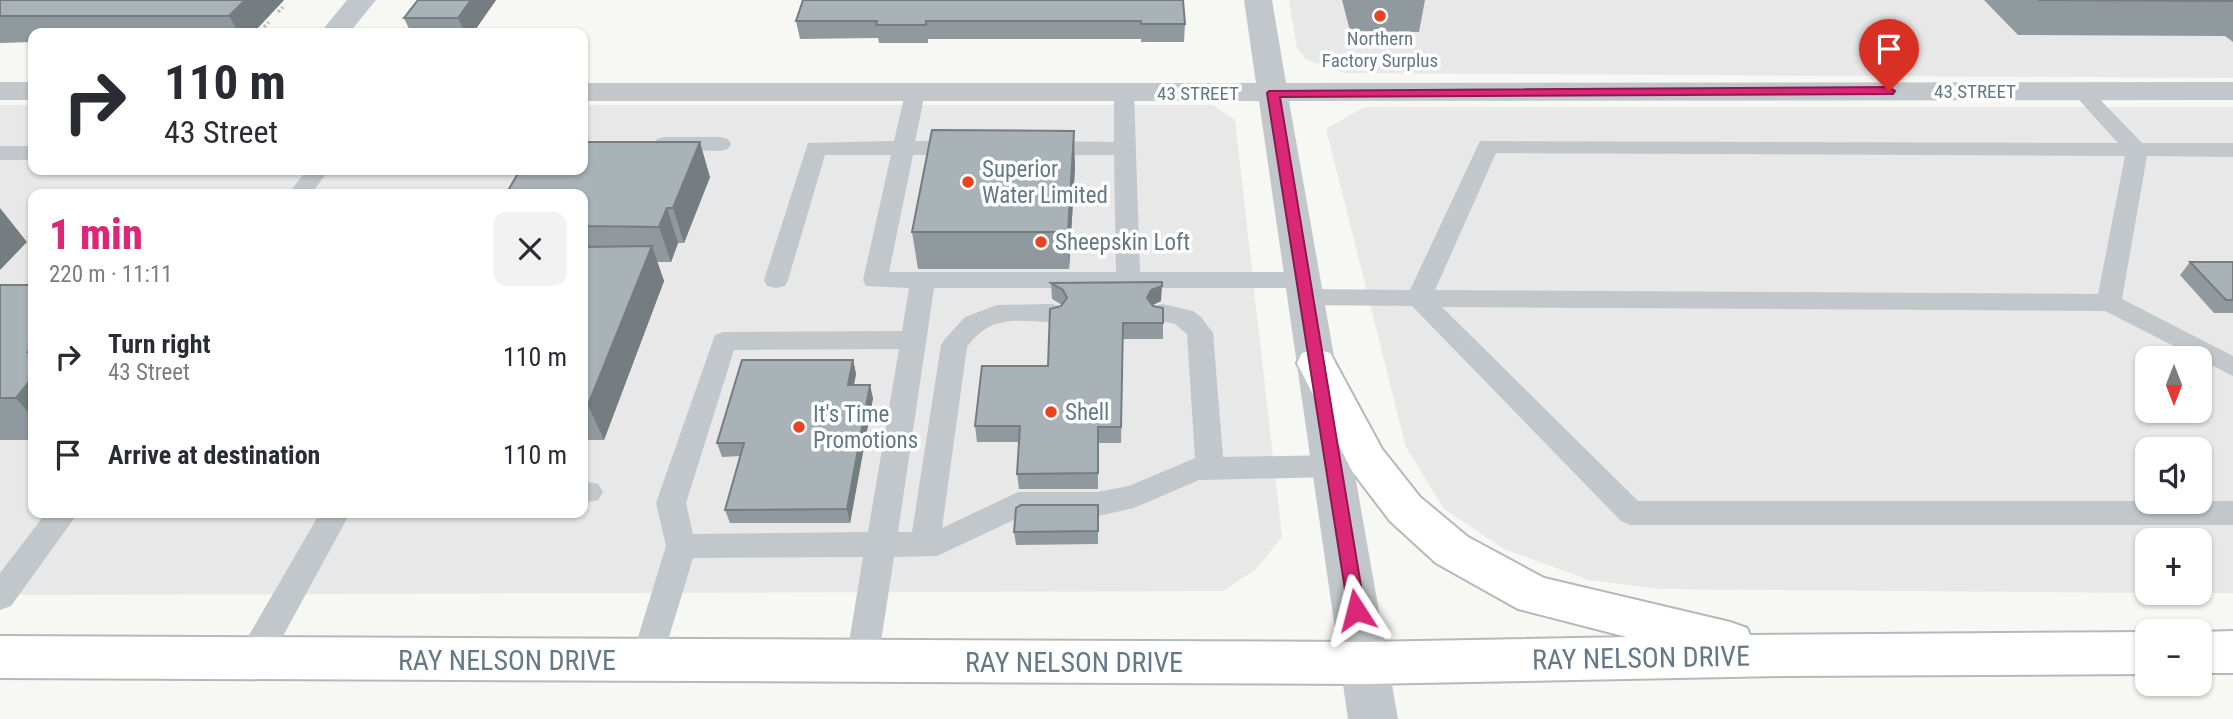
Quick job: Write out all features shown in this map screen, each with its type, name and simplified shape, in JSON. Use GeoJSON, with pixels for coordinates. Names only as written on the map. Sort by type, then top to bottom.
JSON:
{"type":"FeatureCollection","features":[{"type":"Feature","properties":{"kind":"highway"},"geometry":{"type":"LineString","coordinates":[[1316,363],[1367,460],[1405,509],[1452,550],[1534,595],[1786,655]]}},
{"type":"Feature","properties":{"kind":"highway"},"geometry":{"type":"LineString","coordinates":[[2212,652],[2233,652]]}},
{"type":"Feature","properties":{"kind":"highway","name":"RAY NELSON DRIVE"},"geometry":{"type":"LineString","coordinates":[[0,657],[1364,663],[1786,655],[2135,653]]}},
{"type":"Feature","properties":{"kind":"street"},"geometry":{"type":"LineString","coordinates":[[338,28],[362,0]]}},
{"type":"Feature","properties":{"kind":"street"},"geometry":{"type":"LineString","coordinates":[[1258,0],[1373,719]]}},
{"type":"Feature","properties":{"kind":"street"},"geometry":{"type":"LineString","coordinates":[[0,91],[28,91]]}},
{"type":"Feature","properties":{"kind":"street","name":"43 STREET"},"geometry":{"type":"LineString","coordinates":[[588,92],[2233,91]]}},
{"type":"Feature","properties":{"kind":"lane"},"geometry":{"type":"LineString","coordinates":[[2080,90],[2137,150]]}},
{"type":"Feature","properties":{"kind":"lane"},"geometry":{"type":"LineString","coordinates":[[915,93],[876,280],[1128,280],[1304,288],[1419,298],[2109,303],[2233,367]]}},
{"type":"Feature","properties":{"kind":"lane"},"geometry":{"type":"LineString","coordinates":[[1124,93],[1128,280]]}},
{"type":"Feature","properties":{"kind":"lane"},"geometry":{"type":"LineString","coordinates":[[638,144],[720,144]]}},
{"type":"Feature","properties":{"kind":"lane"},"geometry":{"type":"LineString","coordinates":[[1419,298],[1488,146],[2233,150]]}},
{"type":"Feature","properties":{"kind":"lane"},"geometry":{"type":"LineString","coordinates":[[776,280],[816,148],[991,148]]}},
{"type":"Feature","properties":{"kind":"lane"},"geometry":{"type":"LineString","coordinates":[[1018,148],[1125,149]]}},
{"type":"Feature","properties":{"kind":"lane"},"geometry":{"type":"LineString","coordinates":[[2109,303],[2137,150]]}},
{"type":"Feature","properties":{"kind":"lane"},"geometry":{"type":"LineString","coordinates":[[0,153],[28,153]]}},
{"type":"Feature","properties":{"kind":"lane"},"geometry":{"type":"LineString","coordinates":[[303,189],[314,175]]}},
{"type":"Feature","properties":{"kind":"lane"},"geometry":{"type":"LineString","coordinates":[[862,661],[923,280]]}},
{"type":"Feature","properties":{"kind":"lane"},"geometry":{"type":"LineString","coordinates":[[1419,298],[1631,513],[2233,513]]}},
{"type":"Feature","properties":{"kind":"lane"},"geometry":{"type":"LineString","coordinates":[[925,545],[954,345],[963,332],[981,317],[1000,313],[1052,313]]}},
{"type":"Feature","properties":{"kind":"lane"},"geometry":{"type":"LineString","coordinates":[[1162,313],[1183,316],[1194,322],[1200,333],[1210,468]]}},
{"type":"Feature","properties":{"kind":"lane"},"geometry":{"type":"LineString","coordinates":[[648,660],[681,546],[671,502],[724,341],[913,340]]}},
{"type":"Feature","properties":{"kind":"lane"},"geometry":{"type":"LineString","coordinates":[[681,546],[937,544],[1018,504],[1098,504],[1134,497],[1196,469],[1333,466]]}},
{"type":"Feature","properties":{"kind":"lane"},"geometry":{"type":"LineString","coordinates":[[0,597],[60,518]]}},
{"type":"Feature","properties":{"kind":"lane"},"geometry":{"type":"LineString","coordinates":[[253,659],[332,518]]}},
{"type":"Feature","properties":{"kind":"path"},"geometry":{"type":"LineString","coordinates":[[278,12],[283,7]]}},
{"type":"Feature","properties":{"kind":"path"},"geometry":{"type":"LineString","coordinates":[[264,27],[269,22]]}},
{"type":"Feature","properties":{"kind":"shaded area"},"geometry":{"type":"Polygon","coordinates":[[[1289,0],[2233,0],[2233,78],[1345,73],[1306,59],[1297,48],[1289,0]]]}},
{"type":"Feature","properties":{"kind":"shaded area"},"geometry":{"type":"Polygon","coordinates":[[[0,105],[28,105],[28,175],[588,175],[588,105],[1213,105],[1235,120],[1282,537],[1256,569],[1223,591],[0,595],[0,105]]]}},
{"type":"Feature","properties":{"kind":"shaded area"},"geometry":{"type":"Polygon","coordinates":[[[1364,107],[2233,107],[2233,593],[2212,593],[2212,528],[2135,528],[2135,593],[1659,589],[1589,580],[1504,549],[1444,509],[1406,447],[1326,129],[1364,107]]]}},
{"type":"Feature","properties":{"kind":"building"},"geometry":{"type":"Polygon","coordinates":[[[0,0],[245,0],[229,16],[0,16],[0,0]]]}},
{"type":"Feature","properties":{"kind":"building"},"geometry":{"type":"Polygon","coordinates":[[[418,0],[471,0],[458,18],[404,18],[418,0]]]}},
{"type":"Feature","properties":{"kind":"building"},"geometry":{"type":"Polygon","coordinates":[[[803,0],[1183,0],[1185,24],[1141,24],[1141,21],[926,21],[926,25],[876,25],[877,21],[796,21],[803,0]]]}},
{"type":"Feature","properties":{"kind":"building"},"geometry":{"type":"Polygon","coordinates":[[[2038,0],[2233,0],[2233,1],[2038,0]]]}},
{"type":"Feature","properties":{"kind":"building"},"geometry":{"type":"Polygon","coordinates":[[[932,130],[1074,131],[1068,232],[912,232],[932,130]]]}},
{"type":"Feature","properties":{"kind":"building"},"geometry":{"type":"Polygon","coordinates":[[[588,142],[700,142],[673,208],[667,208],[659,227],[588,226],[588,189],[509,189],[517,175],[588,175],[588,142]]]}},
{"type":"Feature","properties":{"kind":"building"},"geometry":{"type":"Polygon","coordinates":[[[652,246],[588,405],[588,247],[652,246]]]}},
{"type":"Feature","properties":{"kind":"building"},"geometry":{"type":"Polygon","coordinates":[[[2190,262],[2233,262],[2233,300],[2226,300],[2190,262]]]}},
{"type":"Feature","properties":{"kind":"building"},"geometry":{"type":"Polygon","coordinates":[[[1162,282],[1162,286],[1151,290],[1147,298],[1153,306],[1163,308],[1163,323],[1123,323],[1121,427],[1098,427],[1098,473],[1017,474],[1020,426],[975,426],[982,366],[1048,366],[1050,309],[1061,306],[1067,298],[1063,290],[1051,283],[1162,282]]]}},
{"type":"Feature","properties":{"kind":"building"},"geometry":{"type":"Polygon","coordinates":[[[0,285],[28,285],[28,383],[16,398],[0,398],[0,285]]]}},
{"type":"Feature","properties":{"kind":"building","name":"It's Time Promotions"},"geometry":{"type":"Polygon","coordinates":[[[742,360],[853,360],[848,385],[870,385],[847,509],[725,510],[744,443],[717,443],[742,360]]]}},
{"type":"Feature","properties":{"kind":"building"},"geometry":{"type":"Polygon","coordinates":[[[1021,505],[1098,505],[1098,531],[1014,532],[1016,508],[1021,505]]]}},
{"type":"Feature","properties":{"kind":"place","name":"Northern Factory Surplus"},"geometry":{"type":"Point","coordinates":[1380,16]}},
{"type":"Feature","properties":{"kind":"place","name":"Superior Water Limited"},"geometry":{"type":"Point","coordinates":[968,182]}},
{"type":"Feature","properties":{"kind":"place","name":"Sheepskin Loft"},"geometry":{"type":"Point","coordinates":[1041,242]}},
{"type":"Feature","properties":{"kind":"place","name":"Shell"},"geometry":{"type":"Point","coordinates":[1051,412]}},
{"type":"Feature","properties":{"kind":"place","name":"It's Time Promotions"},"geometry":{"type":"Point","coordinates":[799,427]}},
{"type":"Feature","properties":{"kind":"route"},"geometry":{"type":"LineString","coordinates":[[1356,610],[1273,93],[1889,91]]}}]}
